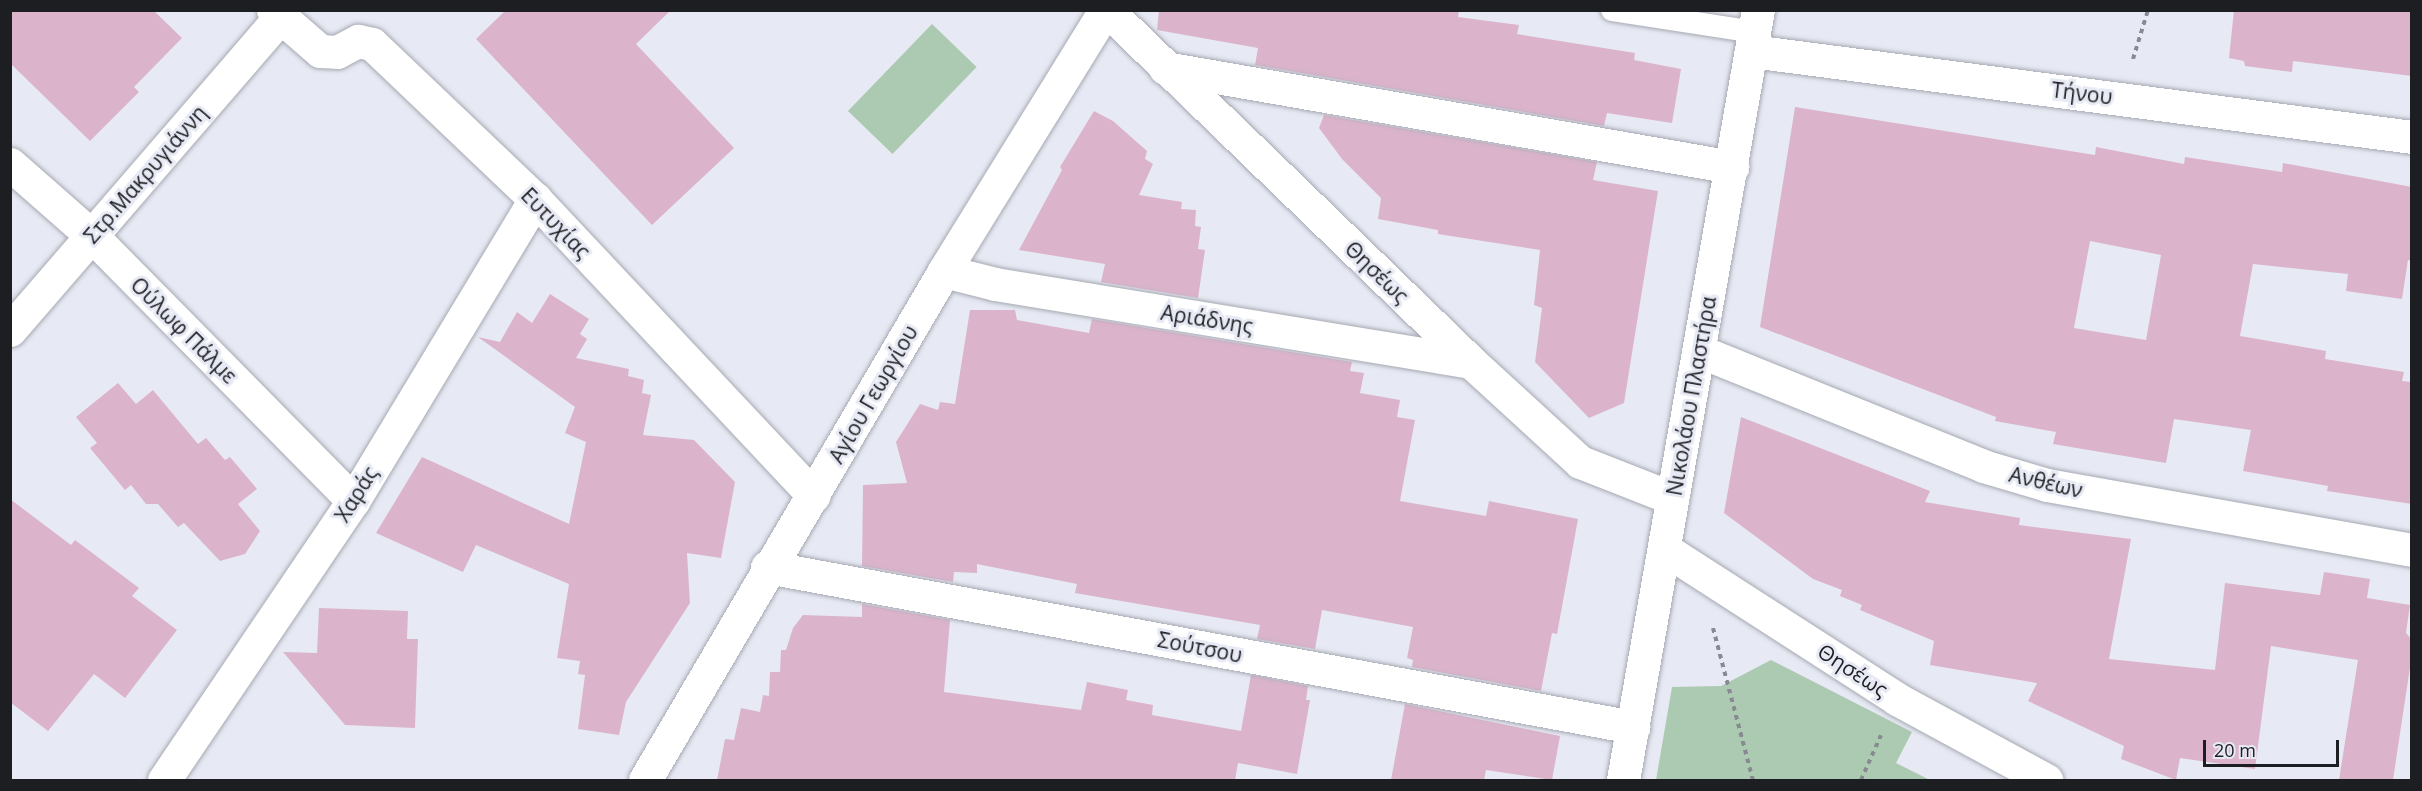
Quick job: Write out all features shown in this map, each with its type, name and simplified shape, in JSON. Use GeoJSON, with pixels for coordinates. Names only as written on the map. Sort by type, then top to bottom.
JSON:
{"type":"FeatureCollection","features":[{"type":"Feature","properties":{"kind":"street","name":"Θησέως"},"geometry":{"type":"LineString","coordinates":[[1106,10],[1471,362],[1580,462],[1672,498]]}},
{"type":"Feature","properties":{"kind":"street","name":"Αγίου Γεωργίου"},"geometry":{"type":"LineString","coordinates":[[645,780],[767,567],[814,496],[944,271],[1106,10]]}},
{"type":"Feature","properties":{"kind":"street","name":"Ευτυχίας"},"geometry":{"type":"LineString","coordinates":[[277,14],[328,53],[358,41],[372,44],[535,199],[814,496]]}},
{"type":"Feature","properties":{"kind":"street","name":"Στρ.Μακρυγιάννη"},"geometry":{"type":"LineString","coordinates":[[10,330],[92,236],[277,14]]}},
{"type":"Feature","properties":{"kind":"street","name":"Τήνου"},"geometry":{"type":"LineString","coordinates":[[1754,31],[2125,98],[2412,137]]}},
{"type":"Feature","properties":{"kind":"street","name":"Νικολάου Πλαστήρα"},"geometry":{"type":"LineString","coordinates":[[1623,780],[1666,550],[1672,498],[1732,167],[1754,31]]}},
{"type":"Feature","properties":{"kind":"street"},"geometry":{"type":"LineString","coordinates":[[1165,68],[1732,167]]}},
{"type":"Feature","properties":{"kind":"street","name":"Ούλωφ Πάλμε"},"geometry":{"type":"LineString","coordinates":[[10,164],[92,236],[353,501]]}},
{"type":"Feature","properties":{"kind":"street","name":"Χαράς"},"geometry":{"type":"LineString","coordinates":[[164,780],[353,501],[535,199]]}},
{"type":"Feature","properties":{"kind":"street","name":"Αριάδνης"},"geometry":{"type":"LineString","coordinates":[[944,271],[995,284],[1471,362]]}},
{"type":"Feature","properties":{"kind":"street","name":"Ανθέων"},"geometry":{"type":"LineString","coordinates":[[1699,351],[1983,466],[2047,485],[2412,550]]}},
{"type":"Feature","properties":{"kind":"street","name":"Θησέως"},"geometry":{"type":"LineString","coordinates":[[1666,550],[1697,567],[1897,699],[2046,780]]}},
{"type":"Feature","properties":{"kind":"street","name":"Σούτσου"},"geometry":{"type":"LineString","coordinates":[[767,567],[1633,728]]}},
{"type":"Feature","properties":{"kind":"lane"},"geometry":{"type":"LineString","coordinates":[[1612,10],[1754,31]]}},
{"type":"Feature","properties":{"kind":"path"},"geometry":{"type":"LineString","coordinates":[[2125,98],[2140,28],[2148,10]]}},
{"type":"Feature","properties":{"kind":"path"},"geometry":{"type":"LineString","coordinates":[[1697,567],[1753,780]]}},
{"type":"Feature","properties":{"kind":"path"},"geometry":{"type":"LineString","coordinates":[[1861,780],[1897,699]]}},
{"type":"Feature","properties":{"kind":"green space"},"geometry":{"type":"Polygon","coordinates":[[[932,24],[977,67],[893,154],[848,111],[932,24]]]}},
{"type":"Feature","properties":{"kind":"green space"},"geometry":{"type":"Polygon","coordinates":[[[1771,660],[1912,732],[1896,763],[1930,780],[1656,780],[1672,687],[1721,686],[1771,660]]]}},
{"type":"Feature","properties":{"kind":"building"},"geometry":{"type":"Polygon","coordinates":[[[10,10],[153,10],[182,38],[134,87],[139,92],[90,141],[10,63],[10,10]]]}},
{"type":"Feature","properties":{"kind":"building"},"geometry":{"type":"Polygon","coordinates":[[[506,10],[671,10],[636,44],[734,148],[652,225],[476,39],[506,10]]]}},
{"type":"Feature","properties":{"kind":"building"},"geometry":{"type":"Polygon","coordinates":[[[1159,10],[1459,10],[1458,17],[1519,25],[1517,34],[1635,53],[1634,60],[1681,69],[1672,123],[1607,113],[1604,126],[1255,65],[1258,48],[1157,30],[1159,10]]]}},
{"type":"Feature","properties":{"kind":"building"},"geometry":{"type":"Polygon","coordinates":[[[2234,10],[2412,10],[2412,76],[2293,61],[2292,72],[2245,66],[2244,61],[2229,58],[2234,10]]]}},
{"type":"Feature","properties":{"kind":"building"},"geometry":{"type":"Polygon","coordinates":[[[1795,107],[2095,155],[2096,147],[2184,164],[2185,157],[2282,172],[2283,163],[2412,187],[2412,261],[2408,260],[2402,299],[2346,291],[2348,274],[2253,264],[2240,336],[2326,351],[2325,359],[2404,372],[2402,381],[2412,382],[2412,504],[2327,491],[2328,486],[2243,471],[2251,430],[2174,419],[2166,463],[2053,444],[2056,432],[1995,421],[1996,417],[1760,327],[1795,107]],[[2090,241],[2074,328],[2146,340],[2161,255],[2090,241]]]}},
{"type":"Feature","properties":{"kind":"building"},"geometry":{"type":"Polygon","coordinates":[[[1094,111],[1113,121],[1147,151],[1145,159],[1153,164],[1139,195],[1182,202],[1181,209],[1196,210],[1195,226],[1201,227],[1198,249],[1205,250],[1198,298],[1101,282],[1105,264],[1019,250],[1062,170],[1060,167],[1094,111]]]}},
{"type":"Feature","properties":{"kind":"building"},"geometry":{"type":"Polygon","coordinates":[[[1324,115],[1597,162],[1593,180],[1658,191],[1624,403],[1589,418],[1535,362],[1542,308],[1534,305],[1540,250],[1438,234],[1438,230],[1378,219],[1381,198],[1342,159],[1319,128],[1324,115]]]}},
{"type":"Feature","properties":{"kind":"building"},"geometry":{"type":"Polygon","coordinates":[[[550,294],[589,319],[580,334],[587,339],[576,358],[629,369],[628,376],[644,380],[642,393],[651,395],[643,435],[694,440],[735,482],[721,558],[687,553],[690,603],[626,702],[619,735],[578,729],[585,675],[578,674],[580,661],[557,658],[569,584],[476,545],[463,572],[376,533],[422,457],[569,524],[586,442],[565,433],[575,407],[478,337],[500,342],[517,312],[532,323],[550,294]]]}},
{"type":"Feature","properties":{"kind":"building"},"geometry":{"type":"Polygon","coordinates":[[[970,310],[1015,310],[1017,320],[1089,333],[1092,319],[1352,362],[1350,371],[1364,373],[1360,393],[1400,400],[1397,417],[1415,420],[1400,501],[1486,516],[1489,501],[1578,519],[1557,634],[1552,633],[1541,691],[1412,667],[1413,660],[1407,658],[1413,627],[1322,610],[1315,649],[1257,639],[1260,625],[1075,593],[1077,584],[977,564],[977,573],[954,572],[953,582],[862,566],[863,485],[907,483],[896,442],[920,404],[938,410],[940,402],[955,404],[970,310]]]}},
{"type":"Feature","properties":{"kind":"building"},"geometry":{"type":"Polygon","coordinates":[[[118,383],[136,404],[153,390],[198,444],[206,438],[225,460],[230,457],[257,489],[238,504],[260,531],[245,554],[220,561],[184,523],[178,527],[158,504],[146,504],[131,485],[125,490],[90,448],[97,443],[76,417],[118,383]]]}},
{"type":"Feature","properties":{"kind":"building"},"geometry":{"type":"Polygon","coordinates":[[[1741,417],[1930,491],[1925,502],[2020,518],[2019,525],[2131,539],[2109,659],[2215,670],[2225,583],[2320,595],[2324,572],[2370,579],[2367,598],[2410,605],[2406,633],[2412,640],[2412,654],[2393,780],[2339,780],[2358,660],[2271,646],[2255,769],[2180,758],[2176,780],[2121,759],[2124,746],[2028,701],[2037,683],[1930,665],[1934,641],[1860,610],[1862,605],[1840,596],[1842,590],[1813,579],[1724,513],[1741,417]]]}},
{"type":"Feature","properties":{"kind":"building"},"geometry":{"type":"Polygon","coordinates":[[[10,499],[71,545],[75,540],[139,588],[132,596],[177,630],[125,698],[94,674],[48,731],[10,702],[10,499]]]}},
{"type":"Feature","properties":{"kind":"building"},"geometry":{"type":"Polygon","coordinates":[[[862,604],[950,620],[944,692],[1081,710],[1087,682],[1128,690],[1126,700],[1153,705],[1152,715],[1241,731],[1251,675],[1308,686],[1306,700],[1310,700],[1297,774],[1238,763],[1235,780],[717,780],[725,739],[734,740],[741,708],[760,712],[763,695],[769,696],[770,672],[780,672],[781,650],[786,650],[793,628],[803,615],[862,617],[862,604]]]}},
{"type":"Feature","properties":{"kind":"building"},"geometry":{"type":"Polygon","coordinates":[[[319,608],[408,611],[407,639],[418,639],[415,728],[345,725],[283,652],[317,653],[319,608]]]}},
{"type":"Feature","properties":{"kind":"building"},"geometry":{"type":"Polygon","coordinates":[[[1405,704],[1560,736],[1552,780],[1486,770],[1484,780],[1391,780],[1405,704]]]}}]}
